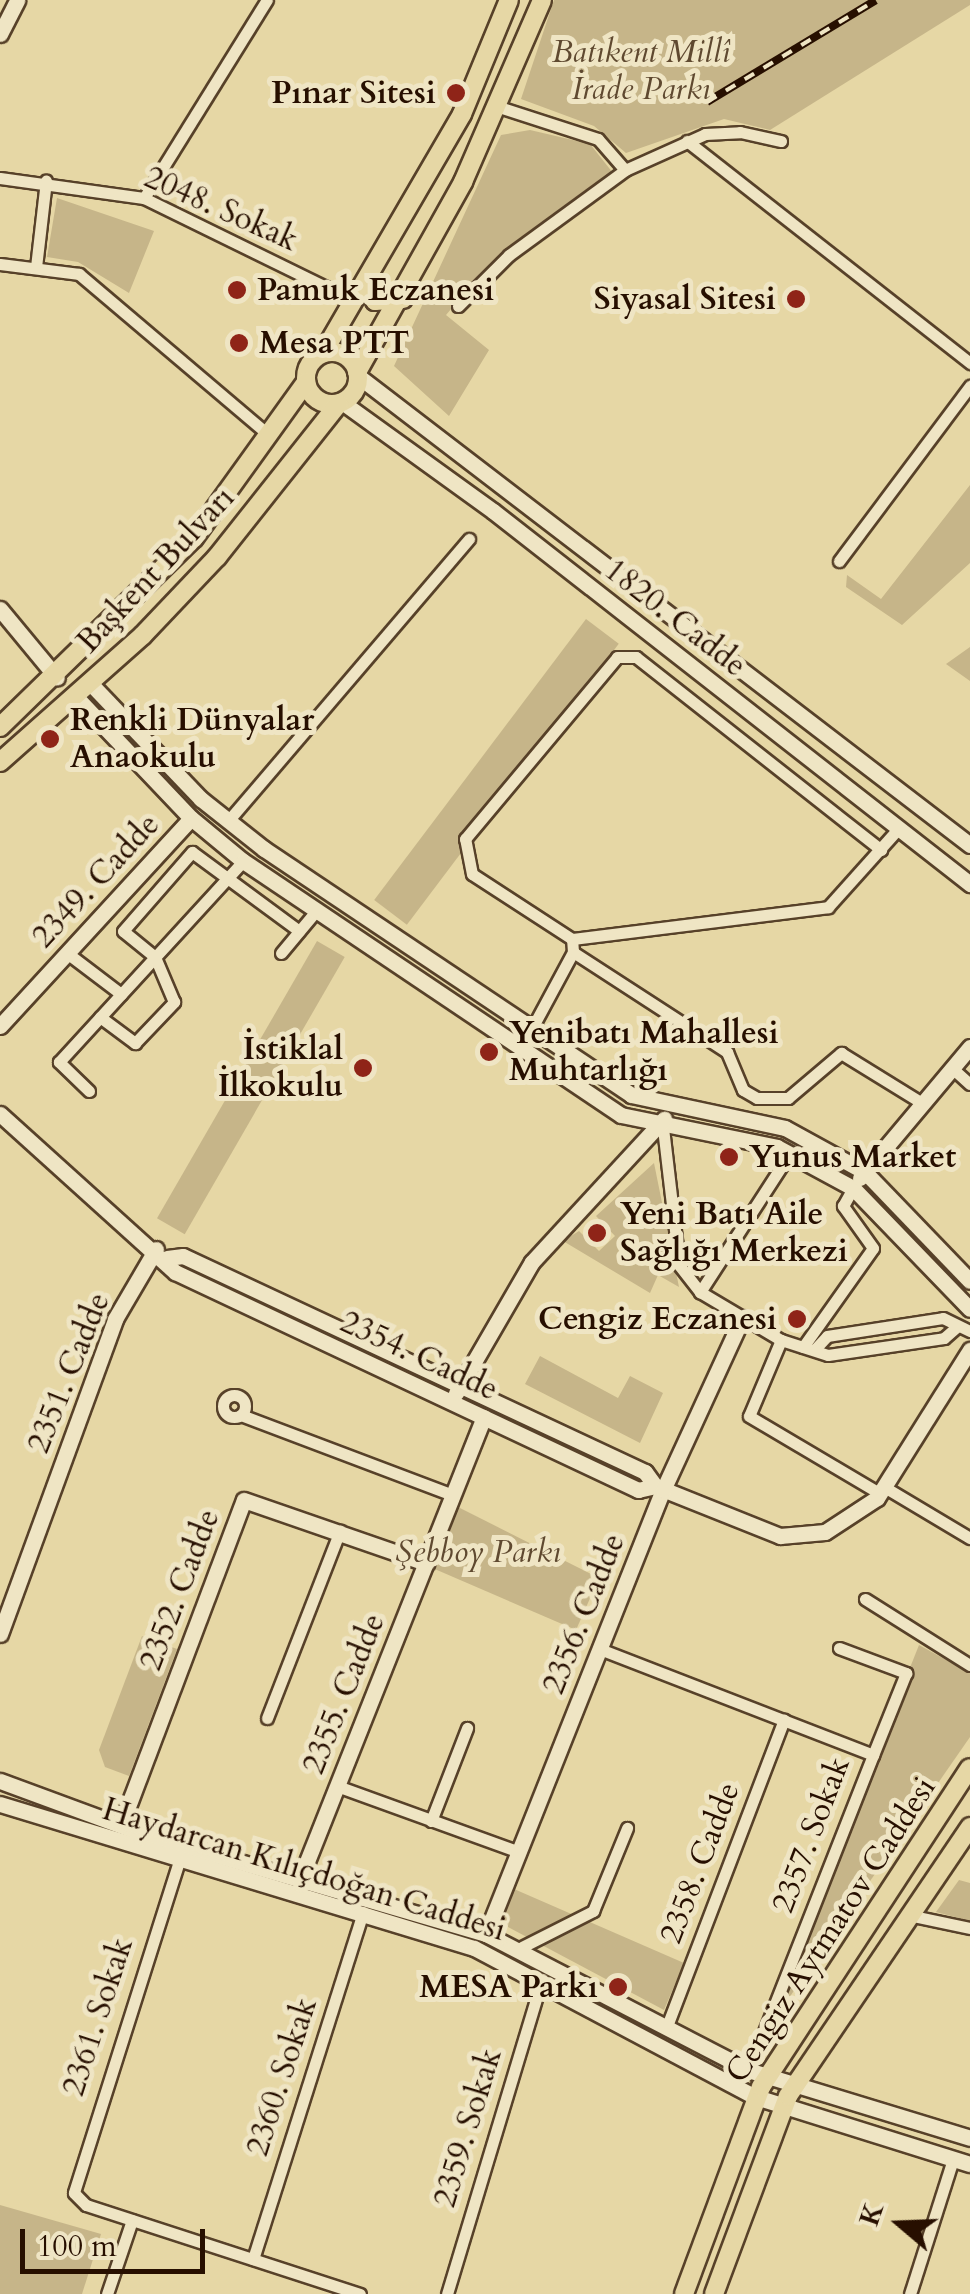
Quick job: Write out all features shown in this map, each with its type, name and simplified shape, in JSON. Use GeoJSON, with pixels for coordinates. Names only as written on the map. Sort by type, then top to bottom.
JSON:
{"type":"FeatureCollection","features":[{"type":"Feature","properties":{"kind":"main road"},"geometry":{"type":"LineString","coordinates":[[508,0],[462,114],[354,301],[322,353],[309,364],[306,382],[322,402],[341,402],[354,393],[358,374],[402,299],[499,107],[542,0]]}},
{"type":"Feature","properties":{"kind":"main road"},"geometry":{"type":"LineString","coordinates":[[368,278],[375,301],[402,299]]}},
{"type":"Feature","properties":{"kind":"main road"},"geometry":{"type":"LineString","coordinates":[[322,353],[346,355],[358,374]]}},
{"type":"Feature","properties":{"kind":"main road","name":"Başkent Bulvarı"},"geometry":{"type":"LineString","coordinates":[[0,727],[57,678],[194,538],[306,382]]}},
{"type":"Feature","properties":{"kind":"main road","name":"Başkent Bulvarı"},"geometry":{"type":"LineString","coordinates":[[0,762],[91,684],[217,557],[341,402]]}},
{"type":"Feature","properties":{"kind":"main road"},"geometry":{"type":"LineString","coordinates":[[266,440],[283,446],[288,467]]}},
{"type":"Feature","properties":{"kind":"main road","name":"Cengiz Aytmatov Caddesi"},"geometry":{"type":"LineString","coordinates":[[684,2294],[756,2098],[970,1768]]}},
{"type":"Feature","properties":{"kind":"main road","name":"Cengiz Aytmatov Caddesi"},"geometry":{"type":"LineString","coordinates":[[714,2294],[782,2106],[970,1827]]}},
{"type":"Feature","properties":{"kind":"street"},"geometry":{"type":"LineString","coordinates":[[0,34],[18,0]]}},
{"type":"Feature","properties":{"kind":"street"},"geometry":{"type":"LineString","coordinates":[[144,198],[267,0]]}},
{"type":"Feature","properties":{"kind":"street"},"geometry":{"type":"LineString","coordinates":[[499,107],[598,139],[625,170]]}},
{"type":"Feature","properties":{"kind":"street"},"geometry":{"type":"LineString","coordinates":[[458,306],[509,255],[625,170],[687,140],[723,131],[781,141]]}},
{"type":"Feature","properties":{"kind":"street"},"geometry":{"type":"LineString","coordinates":[[687,140],[970,364]]}},
{"type":"Feature","properties":{"kind":"street","name":"2048. Sokak"},"geometry":{"type":"LineString","coordinates":[[0,178],[46,181],[144,198],[354,301]]}},
{"type":"Feature","properties":{"kind":"street"},"geometry":{"type":"LineString","coordinates":[[36,267],[46,181]]}},
{"type":"Feature","properties":{"kind":"street"},"geometry":{"type":"LineString","coordinates":[[0,264],[78,274],[266,440]]}},
{"type":"Feature","properties":{"kind":"street","name":"1820. Cadde"},"geometry":{"type":"LineString","coordinates":[[358,374],[970,845]]}},
{"type":"Feature","properties":{"kind":"street"},"geometry":{"type":"LineString","coordinates":[[839,561],[970,386]]}},
{"type":"Feature","properties":{"kind":"street","name":"1820. Cadde"},"geometry":{"type":"LineString","coordinates":[[341,402],[970,884]]}},
{"type":"Feature","properties":{"kind":"street"},"geometry":{"type":"LineString","coordinates":[[396,441],[391,418],[411,413]]}},
{"type":"Feature","properties":{"kind":"street"},"geometry":{"type":"LineString","coordinates":[[228,821],[469,539]]}},
{"type":"Feature","properties":{"kind":"street"},"geometry":{"type":"LineString","coordinates":[[0,609],[57,678]]}},
{"type":"Feature","properties":{"kind":"street"},"geometry":{"type":"LineString","coordinates":[[881,850],[627,653],[465,839],[472,874],[728,1052],[743,1090],[757,1098],[788,1098],[841,1053],[922,1104]]}},
{"type":"Feature","properties":{"kind":"street"},"geometry":{"type":"LineString","coordinates":[[91,684],[228,821],[530,1030],[630,1096],[785,1128],[865,1172],[970,1281]]}},
{"type":"Feature","properties":{"kind":"street"},"geometry":{"type":"LineString","coordinates":[[76,697],[191,818],[316,911],[581,1092],[671,1129],[790,1152],[853,1188],[880,1209],[970,1309]]}},
{"type":"Feature","properties":{"kind":"street","name":"2349. Cadde"},"geometry":{"type":"LineString","coordinates":[[0,1026],[191,818]]}},
{"type":"Feature","properties":{"kind":"street"},"geometry":{"type":"LineString","coordinates":[[572,946],[828,907],[900,828]]}},
{"type":"Feature","properties":{"kind":"street"},"geometry":{"type":"LineString","coordinates":[[100,1017],[135,1043],[174,1002],[154,957],[123,931],[192,852],[299,931]]}},
{"type":"Feature","properties":{"kind":"street"},"geometry":{"type":"LineString","coordinates":[[89,1091],[59,1062],[243,860]]}},
{"type":"Feature","properties":{"kind":"street"},"geometry":{"type":"LineString","coordinates":[[281,953],[316,911]]}},
{"type":"Feature","properties":{"kind":"street"},"geometry":{"type":"LineString","coordinates":[[530,1030],[572,946]]}},
{"type":"Feature","properties":{"kind":"street"},"geometry":{"type":"LineString","coordinates":[[67,953],[121,994]]}},
{"type":"Feature","properties":{"kind":"street"},"geometry":{"type":"LineString","coordinates":[[809,1348],[872,1248],[842,1206],[865,1172],[970,1047]]}},
{"type":"Feature","properties":{"kind":"street"},"geometry":{"type":"LineString","coordinates":[[952,1068],[970,1084]]}},
{"type":"Feature","properties":{"kind":"street"},"geometry":{"type":"LineString","coordinates":[[674,1107],[671,1129],[678,1265],[700,1292],[781,1340],[828,1355],[944,1338],[964,1328]]}},
{"type":"Feature","properties":{"kind":"street","name":"2354. Cadde"},"geometry":{"type":"LineString","coordinates":[[0,1114],[162,1254],[175,1272],[638,1490],[659,1488],[791,1538],[838,1527],[884,1491],[970,1350]]}},
{"type":"Feature","properties":{"kind":"street"},"geometry":{"type":"LineString","coordinates":[[452,1402],[532,1262],[671,1129]]}},
{"type":"Feature","properties":{"kind":"street"},"geometry":{"type":"LineString","coordinates":[[700,1292],[790,1152]]}},
{"type":"Feature","properties":{"kind":"street","name":"2354. Cadde"},"geometry":{"type":"LineString","coordinates":[[162,1254],[182,1256],[645,1472],[659,1488]]}},
{"type":"Feature","properties":{"kind":"street","name":"2351. Cadde"},"geometry":{"type":"LineString","coordinates":[[0,1634],[113,1323],[162,1254]]}},
{"type":"Feature","properties":{"kind":"street","name":"2356. Cadde"},"geometry":{"type":"LineString","coordinates":[[486,1934],[600,1649],[659,1488],[742,1318]]}},
{"type":"Feature","properties":{"kind":"street"},"geometry":{"type":"LineString","coordinates":[[809,1348],[827,1336],[943,1318],[964,1328]]}},
{"type":"Feature","properties":{"kind":"street"},"geometry":{"type":"LineString","coordinates":[[781,1340],[749,1416],[970,1538]]}},
{"type":"Feature","properties":{"kind":"street"},"geometry":{"type":"LineString","coordinates":[[241,1414],[453,1496]]}},
{"type":"Feature","properties":{"kind":"street","name":"2355. Cadde"},"geometry":{"type":"LineString","coordinates":[[300,1879],[484,1417]]}},
{"type":"Feature","properties":{"kind":"street","name":"2352. Cadde"},"geometry":{"type":"LineString","coordinates":[[121,1825],[244,1500],[426,1562]]}},
{"type":"Feature","properties":{"kind":"street"},"geometry":{"type":"LineString","coordinates":[[268,1718],[340,1531]]}},
{"type":"Feature","properties":{"kind":"street"},"geometry":{"type":"LineString","coordinates":[[865,1600],[970,1666]]}},
{"type":"Feature","properties":{"kind":"street"},"geometry":{"type":"LineString","coordinates":[[839,1648],[906,1673],[874,1754]]}},
{"type":"Feature","properties":{"kind":"street","name":"2357. Sokak"},"geometry":{"type":"LineString","coordinates":[[600,1649],[874,1754],[760,2038]]}},
{"type":"Feature","properties":{"kind":"street","name":"2358. Cadde"},"geometry":{"type":"LineString","coordinates":[[667,2026],[784,1720]]}},
{"type":"Feature","properties":{"kind":"street"},"geometry":{"type":"LineString","coordinates":[[432,1821],[467,1728]]}},
{"type":"Feature","properties":{"kind":"street","name":"Haydarcan Kılıçdoğan Caddesi"},"geometry":{"type":"LineString","coordinates":[[0,1781],[121,1825],[522,1947],[767,2078],[970,2138]]}},
{"type":"Feature","properties":{"kind":"street"},"geometry":{"type":"LineString","coordinates":[[337,1786],[519,1852]]}},
{"type":"Feature","properties":{"kind":"street","name":"Haydarcan Kılıçdoğan Caddesi"},"geometry":{"type":"LineString","coordinates":[[0,1804],[474,1948],[542,1979],[756,2098],[970,2164]]}},
{"type":"Feature","properties":{"kind":"street"},"geometry":{"type":"LineString","coordinates":[[522,1947],[593,1912],[627,1828]]}},
{"type":"Feature","properties":{"kind":"street","name":"2361. Sokak"},"geometry":{"type":"LineString","coordinates":[[132,2220],[86,2205],[74,2193],[180,1858]]}},
{"type":"Feature","properties":{"kind":"street","name":"2360. Sokak"},"geometry":{"type":"LineString","coordinates":[[253,2259],[364,1912]]}},
{"type":"Feature","properties":{"kind":"street"},"geometry":{"type":"LineString","coordinates":[[913,1916],[970,1928]]}},
{"type":"Feature","properties":{"kind":"street","name":"2359. Sokak"},"geometry":{"type":"LineString","coordinates":[[446,2294],[542,1979]]}},
{"type":"Feature","properties":{"kind":"street"},"geometry":{"type":"LineString","coordinates":[[910,2294],[953,2158]]}},
{"type":"Feature","properties":{"kind":"street"},"geometry":{"type":"LineString","coordinates":[[106,2294],[132,2220],[360,2294]]}},
{"type":"Feature","properties":{"kind":"green space","name":"Batıkent Millî İrade Parkı"},"geometry":{"type":"Polygon","coordinates":[[[554,0],[970,0],[970,5],[770,130],[724,119],[626,153],[594,126],[521,99],[554,0]]]}},
{"type":"Feature","properties":{"kind":"green space","name":"Batıkent Millî İrade Parkı"},"geometry":{"type":"Polygon","coordinates":[[[530,130],[590,144],[613,173],[485,269],[446,315],[489,350],[449,416],[394,366],[501,135],[530,130]]]}},
{"type":"Feature","properties":{"kind":"green space"},"geometry":{"type":"Polygon","coordinates":[[[57,198],[154,231],[129,293],[78,262],[47,257],[57,198]]]}},
{"type":"Feature","properties":{"kind":"green space"},"geometry":{"type":"Polygon","coordinates":[[[970,485],[970,563],[902,625],[846,587],[847,575],[881,599],[970,485]]]}},
{"type":"Feature","properties":{"kind":"green space"},"geometry":{"type":"Polygon","coordinates":[[[586,619],[619,644],[407,925],[374,900],[586,619]]]}},
{"type":"Feature","properties":{"kind":"green space"},"geometry":{"type":"Polygon","coordinates":[[[970,647],[970,681],[946,664],[970,647]]]}},
{"type":"Feature","properties":{"kind":"green space"},"geometry":{"type":"Polygon","coordinates":[[[317,941],[345,957],[185,1234],[157,1218],[317,941]]]}},
{"type":"Feature","properties":{"kind":"green space"},"geometry":{"type":"Polygon","coordinates":[[[654,1163],[679,1287],[658,1275],[650,1293],[563,1241],[579,1231],[599,1251],[615,1236],[596,1216],[654,1163]]]}},
{"type":"Feature","properties":{"kind":"green space"},"geometry":{"type":"Polygon","coordinates":[[[540,1356],[618,1398],[630,1376],[663,1393],[640,1443],[525,1384],[540,1356]]]}},
{"type":"Feature","properties":{"kind":"green space","name":"Şebboy Parkı"},"geometry":{"type":"Polygon","coordinates":[[[456,1506],[599,1578],[576,1630],[430,1567],[456,1506]]]}},
{"type":"Feature","properties":{"kind":"green space"},"geometry":{"type":"Polygon","coordinates":[[[142,1636],[177,1649],[129,1776],[105,1767],[99,1750],[142,1636]]]}},
{"type":"Feature","properties":{"kind":"green space"},"geometry":{"type":"Polygon","coordinates":[[[919,1645],[970,1673],[970,1737],[766,2031],[919,1645]]]}},
{"type":"Feature","properties":{"kind":"green space"},"geometry":{"type":"Polygon","coordinates":[[[959,1880],[970,1883],[970,1921],[936,1912],[959,1880]]]}},
{"type":"Feature","properties":{"kind":"green space","name":"MESA Parkı"},"geometry":{"type":"Polygon","coordinates":[[[514,1889],[684,1963],[664,2010],[508,1927],[503,1916],[514,1889]]]}},
{"type":"Feature","properties":{"kind":"green space"},"geometry":{"type":"Polygon","coordinates":[[[0,2205],[101,2234],[82,2294],[0,2294],[0,2205]]]}},
{"type":"Feature","properties":{"kind":"railway"},"geometry":{"type":"LineString","coordinates":[[707,102],[876,0]]}},
{"type":"Feature","properties":{"kind":"place","name":"Pınar Sitesi"},"geometry":{"type":"Point","coordinates":[456,93]}},
{"type":"Feature","properties":{"kind":"place","name":"Pamuk Eczanesi"},"geometry":{"type":"Point","coordinates":[237,290]}},
{"type":"Feature","properties":{"kind":"place","name":"Siyasal Sitesi"},"geometry":{"type":"Point","coordinates":[796,299]}},
{"type":"Feature","properties":{"kind":"place","name":"Mesa PTT"},"geometry":{"type":"Point","coordinates":[239,343]}},
{"type":"Feature","properties":{"kind":"place","name":"Renkli Dünyalar Anaokulu"},"geometry":{"type":"Point","coordinates":[50,739]}},
{"type":"Feature","properties":{"kind":"place","name":"Yenibatı Mahallesi Muhtarlığı"},"geometry":{"type":"Point","coordinates":[489,1052]}},
{"type":"Feature","properties":{"kind":"place","name":"İstiklal İlkokulu"},"geometry":{"type":"Point","coordinates":[363,1068]}},
{"type":"Feature","properties":{"kind":"place","name":"Yunus Market"},"geometry":{"type":"Point","coordinates":[729,1157]}},
{"type":"Feature","properties":{"kind":"place","name":"Yeni Batı Aile Sağlığı Merkezi"},"geometry":{"type":"Point","coordinates":[597,1233]}},
{"type":"Feature","properties":{"kind":"place","name":"Cengiz Eczanesi"},"geometry":{"type":"Point","coordinates":[797,1319]}},
{"type":"Feature","properties":{"kind":"place","name":"MESA Parkı"},"geometry":{"type":"Point","coordinates":[618,1987]}}]}
